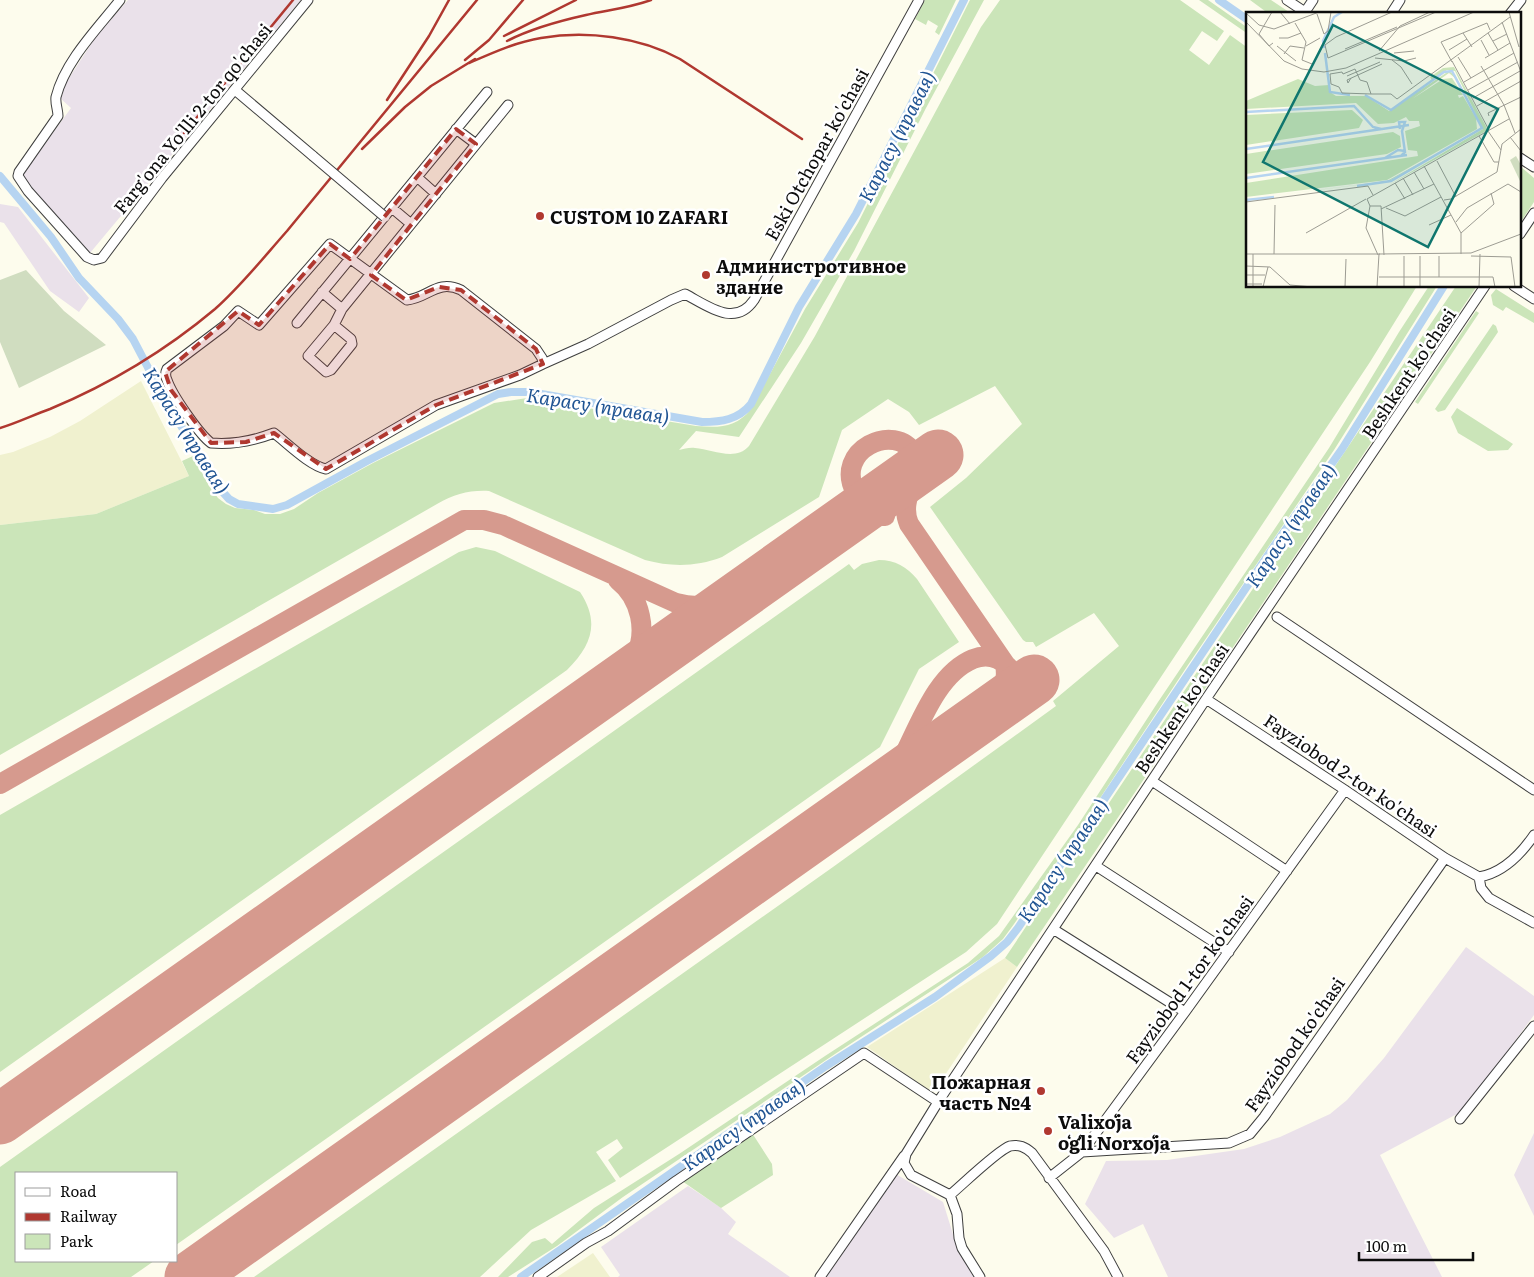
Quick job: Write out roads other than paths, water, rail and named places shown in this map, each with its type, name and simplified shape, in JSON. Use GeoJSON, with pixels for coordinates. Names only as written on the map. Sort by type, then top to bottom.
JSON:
{"type":"FeatureCollection","features":[{"type":"Feature","properties":{"kind":"street","name":"Farg'ona Yo'lli 2-tor qo'chasi"},"geometry":{"type":"LineString","coordinates":[[120,0],[86,42],[65,73],[55,99],[58,116],[18,176],[28,191],[87,257],[94,260],[102,258],[162,178],[308,0]]}},
{"type":"Feature","properties":{"kind":"street","name":"Eski Otchopar ko'chasi"},"geometry":{"type":"LineString","coordinates":[[543,364],[542,358],[536,349],[461,290],[450,287],[438,287],[413,300],[407,300],[330,244],[259,325],[238,311],[224,326],[165,372],[171,390],[203,435],[211,443],[246,442],[274,433],[320,468],[326,469],[436,406],[520,375],[588,344],[670,300],[685,294],[726,314],[738,313],[750,306],[754,300],[919,0]]}},
{"type":"Feature","properties":{"kind":"street"},"geometry":{"type":"LineString","coordinates":[[1287,0],[1305,12]]}},
{"type":"Feature","properties":{"kind":"street"},"geometry":{"type":"LineString","coordinates":[[1307,12],[1313,0]]}},
{"type":"Feature","properties":{"kind":"street"},"geometry":{"type":"LineString","coordinates":[[1392,12],[1400,0]]}},
{"type":"Feature","properties":{"kind":"street"},"geometry":{"type":"LineString","coordinates":[[1512,12],[1521,0]]}},
{"type":"Feature","properties":{"kind":"street"},"geometry":{"type":"LineString","coordinates":[[235,90],[384,217]]}},
{"type":"Feature","properties":{"kind":"street"},"geometry":{"type":"LineString","coordinates":[[297,323],[487,92]]}},
{"type":"Feature","properties":{"kind":"street"},"geometry":{"type":"LineString","coordinates":[[334,325],[351,339],[352,344],[331,370],[326,372],[308,356],[334,325],[342,309],[508,105]]}},
{"type":"Feature","properties":{"kind":"street"},"geometry":{"type":"LineString","coordinates":[[456,129],[476,144]]}},
{"type":"Feature","properties":{"kind":"street"},"geometry":{"type":"LineString","coordinates":[[1522,159],[1534,167]]}},
{"type":"Feature","properties":{"kind":"street"},"geometry":{"type":"LineString","coordinates":[[417,177],[436,194]]}},
{"type":"Feature","properties":{"kind":"street"},"geometry":{"type":"LineString","coordinates":[[392,208],[411,224]]}},
{"type":"Feature","properties":{"kind":"street"},"geometry":{"type":"LineString","coordinates":[[1522,231],[1534,214]]}},
{"type":"Feature","properties":{"kind":"street","name":"Beshkent ko'chasi"},"geometry":{"type":"LineString","coordinates":[[820,1277],[907,1151],[1206,698],[1484,288]]}},
{"type":"Feature","properties":{"kind":"street"},"geometry":{"type":"LineString","coordinates":[[1517,288],[1534,299]]}},
{"type":"Feature","properties":{"kind":"street"},"geometry":{"type":"LineString","coordinates":[[322,292],[342,309]]}},
{"type":"Feature","properties":{"kind":"street"},"geometry":{"type":"LineString","coordinates":[[1277,617],[1534,790]]}},
{"type":"Feature","properties":{"kind":"street","name":"Fayziobod 2-tor ko'chasi"},"geometry":{"type":"LineString","coordinates":[[1206,698],[1444,858],[1479,877]]}},
{"type":"Feature","properties":{"kind":"street"},"geometry":{"type":"LineString","coordinates":[[1152,781],[1287,871]]}},
{"type":"Feature","properties":{"kind":"street","name":"Fayziobod 1-tor ko'chasi"},"geometry":{"type":"LineString","coordinates":[[1049,1178],[1082,1152],[1186,1012],[1345,790]]}},
{"type":"Feature","properties":{"kind":"street"},"geometry":{"type":"LineString","coordinates":[[1534,835],[1517,855],[1501,869],[1490,875],[1479,877],[1482,888],[1489,898],[1534,923]]}},
{"type":"Feature","properties":{"kind":"street","name":"Fayziobod ko'chasi"},"geometry":{"type":"LineString","coordinates":[[1082,1152],[1229,1143],[1250,1134],[1264,1117],[1444,858]]}},
{"type":"Feature","properties":{"kind":"street"},"geometry":{"type":"LineString","coordinates":[[1096,866],[1228,952]]}},
{"type":"Feature","properties":{"kind":"street"},"geometry":{"type":"LineString","coordinates":[[1054,929],[1186,1012]]}},
{"type":"Feature","properties":{"kind":"street"},"geometry":{"type":"LineString","coordinates":[[1460,1119],[1534,1026]]}},
{"type":"Feature","properties":{"kind":"street"},"geometry":{"type":"LineString","coordinates":[[538,1277],[586,1243],[608,1232],[684,1176],[864,1053],[938,1102]]}},
{"type":"Feature","properties":{"kind":"street"},"geometry":{"type":"LineString","coordinates":[[950,1196],[1002,1150],[1014,1146],[1022,1146],[1032,1152],[1049,1178],[1104,1250],[1118,1277]]}},
{"type":"Feature","properties":{"kind":"street","name":"Beshkent ko'chasi"},"geometry":{"type":"LineString","coordinates":[[907,1151],[904,1163],[911,1175]]}},
{"type":"Feature","properties":{"kind":"street"},"geometry":{"type":"LineString","coordinates":[[893,1171],[901,1170],[950,1196],[957,1214],[962,1248],[980,1277]]}},
{"type":"Feature","properties":{"kind":"waterway","name":"Карасу (правая)"},"geometry":{"type":"LineString","coordinates":[[0,176],[51,237],[79,278],[118,319],[133,339],[165,400],[220,489],[229,499],[238,504],[273,509],[287,505],[367,461],[498,394],[530,392],[702,422],[722,421],[741,414],[751,404],[799,307],[856,214],[964,0]]}},
{"type":"Feature","properties":{"kind":"waterway","name":"Карасу (правая)"},"geometry":{"type":"LineString","coordinates":[[1219,0],[1246,19]]}},
{"type":"Feature","properties":{"kind":"waterway","name":"Карасу (правая)"},"geometry":{"type":"LineString","coordinates":[[521,1277],[826,1066],[935,997],[1007,942],[1274,546],[1342,449],[1443,288]]}},
{"type":"Feature","properties":{"kind":"railway"},"geometry":{"type":"LineString","coordinates":[[184,133],[293,0]]}},
{"type":"Feature","properties":{"kind":"railway"},"geometry":{"type":"LineString","coordinates":[[387,100],[429,36],[449,0]]}},
{"type":"Feature","properties":{"kind":"railway"},"geometry":{"type":"LineString","coordinates":[[0,428],[50,409],[94,389],[157,353],[215,309],[243,281],[287,231],[477,0]]}},
{"type":"Feature","properties":{"kind":"railway"},"geometry":{"type":"LineString","coordinates":[[465,60],[489,40],[523,0]]}},
{"type":"Feature","properties":{"kind":"railway"},"geometry":{"type":"LineString","coordinates":[[504,36],[576,0]]}},
{"type":"Feature","properties":{"kind":"railway"},"geometry":{"type":"LineString","coordinates":[[507,41],[526,32],[556,22],[651,0]]}},
{"type":"Feature","properties":{"kind":"railway"},"geometry":{"type":"LineString","coordinates":[[469,63],[513,45],[541,38],[595,35],[631,41],[648,45],[680,59],[802,139]]}},
{"type":"Feature","properties":{"kind":"railway"},"geometry":{"type":"LineString","coordinates":[[362,149],[405,107],[431,86],[475,59]]}},
{"type":"Feature","properties":{"kind":"place","name":"CUSTOM 10 ZAFARI"},"geometry":{"type":"Point","coordinates":[540,216]}},
{"type":"Feature","properties":{"kind":"place","name":"Администротивное здание"},"geometry":{"type":"Point","coordinates":[706,275]}},
{"type":"Feature","properties":{"kind":"place","name":"Пожарная часть №4"},"geometry":{"type":"Point","coordinates":[1041,1091]}},
{"type":"Feature","properties":{"kind":"place","name":"Valixoʻja oʻgʻli Norxoʻja"},"geometry":{"type":"Point","coordinates":[1048,1131]}}]}
